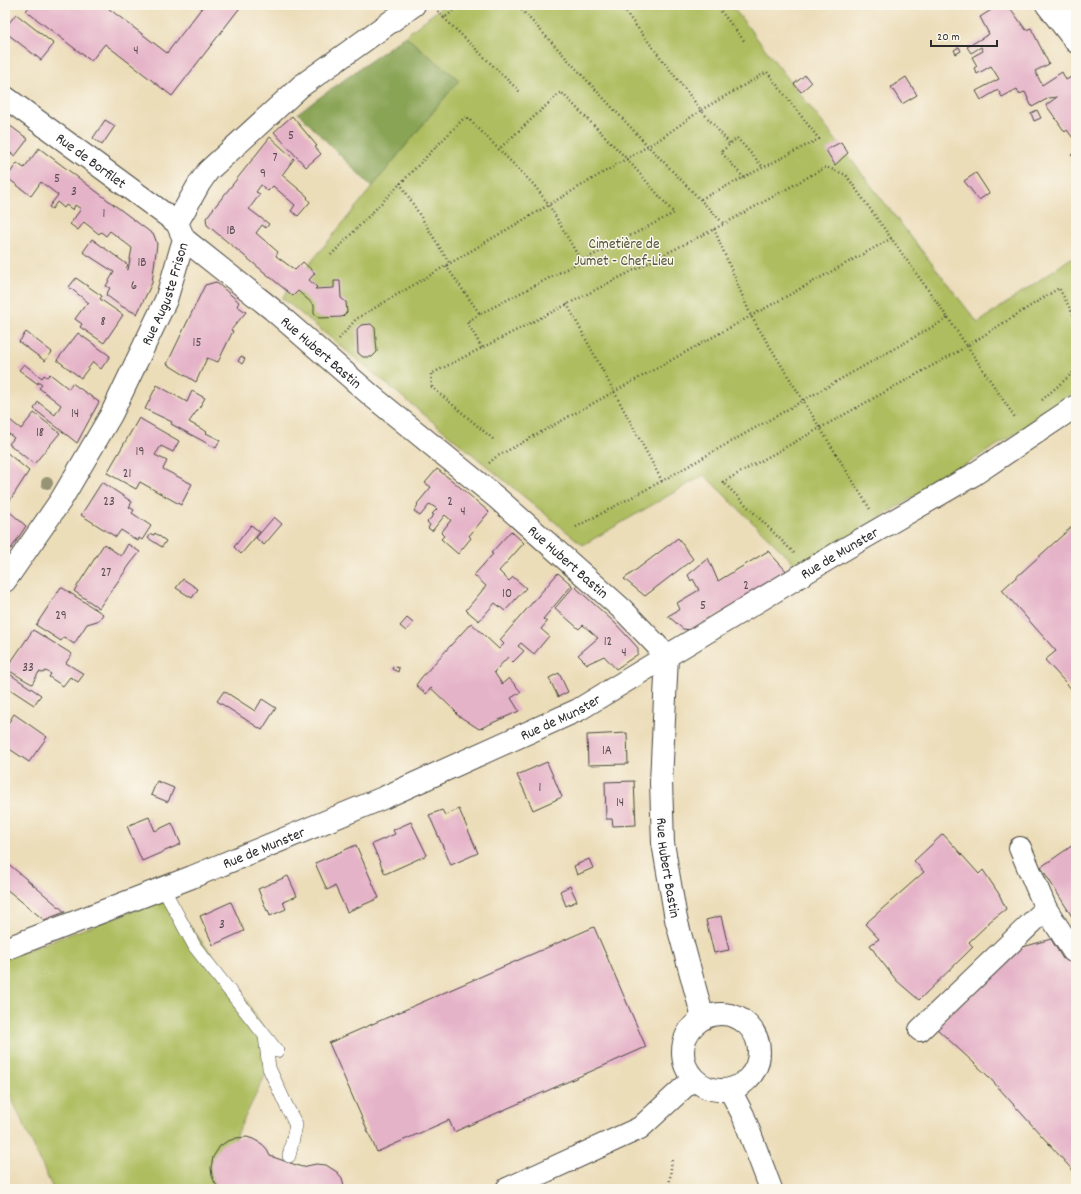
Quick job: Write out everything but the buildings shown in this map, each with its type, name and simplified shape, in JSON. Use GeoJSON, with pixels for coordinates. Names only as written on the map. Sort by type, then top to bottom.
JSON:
{"type":"FeatureCollection","features":[{"type":"Feature","properties":{"kind":"street","name":"Rue Auguste Frison"},"geometry":{"type":"LineString","coordinates":[[5,581],[61,500],[112,415],[166,300],[180,231],[199,184],[208,171],[301,86],[414,5]]}},
{"type":"Feature","properties":{"kind":"street"},"geometry":{"type":"LineString","coordinates":[[1047,5],[1076,42]]}},
{"type":"Feature","properties":{"kind":"street"},"geometry":{"type":"LineString","coordinates":[[1064,5],[1076,14]]}},
{"type":"Feature","properties":{"kind":"street","name":"Rue de Borfilet"},"geometry":{"type":"LineString","coordinates":[[5,97],[180,231]]}},
{"type":"Feature","properties":{"kind":"street","name":"Rue Hubert Bastin"},"geometry":{"type":"LineString","coordinates":[[180,231],[373,397],[497,498],[623,610],[666,656],[661,782],[663,843],[676,919],[703,1018]]}},
{"type":"Feature","properties":{"kind":"street","name":"Rue de Munster"},"geometry":{"type":"LineString","coordinates":[[5,949],[163,888],[383,798],[578,710],[836,554],[972,475],[1076,406]]}},
{"type":"Feature","properties":{"kind":"street"},"geometry":{"type":"LineString","coordinates":[[1020,848],[1046,910],[1073,951]]}},
{"type":"Feature","properties":{"kind":"street"},"geometry":{"type":"LineString","coordinates":[[920,1030],[1046,910]]}},
{"type":"Feature","properties":{"kind":"street"},"geometry":{"type":"LineString","coordinates":[[716,1014],[728,1014],[741,1019],[751,1028],[758,1040],[760,1053],[757,1066],[750,1078],[739,1086],[730,1090],[717,1091],[704,1087],[693,1079],[685,1068],[682,1050],[685,1037],[692,1026],[703,1018],[716,1014]]}},
{"type":"Feature","properties":{"kind":"street"},"geometry":{"type":"LineString","coordinates":[[507,1189],[640,1128],[693,1079]]}},
{"type":"Feature","properties":{"kind":"street"},"geometry":{"type":"LineString","coordinates":[[730,1090],[744,1115],[771,1189]]}},
{"type":"Feature","properties":{"kind":"lane"},"geometry":{"type":"LineString","coordinates":[[163,888],[195,947],[277,1051]]}},
{"type":"Feature","properties":{"kind":"lane"},"geometry":{"type":"LineString","coordinates":[[265,1036],[269,1068],[296,1126],[289,1156]]}},
{"type":"Feature","properties":{"kind":"path"},"geometry":{"type":"LineString","coordinates":[[432,5],[522,93]]}},
{"type":"Feature","properties":{"kind":"path"},"geometry":{"type":"LineString","coordinates":[[444,18],[461,5]]}},
{"type":"Feature","properties":{"kind":"path"},"geometry":{"type":"LineString","coordinates":[[517,5],[648,146],[724,224]]}},
{"type":"Feature","properties":{"kind":"path"},"geometry":{"type":"LineString","coordinates":[[620,5],[701,110],[730,144]]}},
{"type":"Feature","properties":{"kind":"path"},"geometry":{"type":"LineString","coordinates":[[716,5],[745,42]]}},
{"type":"Feature","properties":{"kind":"path"},"geometry":{"type":"LineString","coordinates":[[324,354],[356,320],[549,206],[660,139],[701,110],[767,72],[819,139],[701,200]]}},
{"type":"Feature","properties":{"kind":"path"},"geometry":{"type":"LineString","coordinates":[[482,348],[467,322],[674,213],[626,159],[561,92],[499,149]]}},
{"type":"Feature","properties":{"kind":"path"},"geometry":{"type":"LineString","coordinates":[[331,255],[466,116],[534,185],[549,206],[581,261]]}},
{"type":"Feature","properties":{"kind":"path"},"geometry":{"type":"LineString","coordinates":[[744,178],[721,152],[738,138],[763,167]]}},
{"type":"Feature","properties":{"kind":"path"},"geometry":{"type":"LineString","coordinates":[[493,439],[432,387],[431,374],[724,224],[826,167],[846,175],[948,318],[1018,422]]}},
{"type":"Feature","properties":{"kind":"path"},"geometry":{"type":"LineString","coordinates":[[400,184],[450,264]]}},
{"type":"Feature","properties":{"kind":"path"},"geometry":{"type":"LineString","coordinates":[[714,229],[751,316],[870,509],[877,505]]}},
{"type":"Feature","properties":{"kind":"path"},"geometry":{"type":"LineString","coordinates":[[471,478],[496,457],[892,238]]}},
{"type":"Feature","properties":{"kind":"path"},"geometry":{"type":"LineString","coordinates":[[446,266],[480,314]]}},
{"type":"Feature","properties":{"kind":"path"},"geometry":{"type":"LineString","coordinates":[[967,346],[1059,288],[1076,320]]}},
{"type":"Feature","properties":{"kind":"path"},"geometry":{"type":"LineString","coordinates":[[567,304],[662,480]]}},
{"type":"Feature","properties":{"kind":"path"},"geometry":{"type":"LineString","coordinates":[[576,527],[948,318]]}},
{"type":"Feature","properties":{"kind":"path"},"geometry":{"type":"LineString","coordinates":[[799,550],[793,553],[723,482],[964,348]]}},
{"type":"Feature","properties":{"kind":"path"},"geometry":{"type":"LineString","coordinates":[[1041,401],[1076,370]]}},
{"type":"Feature","properties":{"kind":"path"},"geometry":{"type":"LineString","coordinates":[[669,1189],[672,1158]]}},
{"type":"Feature","properties":{"kind":"green space","name":"Cimetière de Jumet - Chef-Lieu"},"geometry":{"type":"Polygon","coordinates":[[[444,5],[731,5],[978,323],[1071,258],[1076,268],[1076,389],[1057,408],[799,568],[704,475],[583,545],[282,298],[459,80],[405,36],[444,5]]]}},
{"type":"Feature","properties":{"kind":"green space"},"geometry":{"type":"Polygon","coordinates":[[[405,36],[459,80],[372,187],[298,113],[405,36]]]}},
{"type":"Feature","properties":{"kind":"green space"},"geometry":{"type":"Polygon","coordinates":[[[168,898],[241,992],[277,1051],[217,1175],[217,1189],[53,1189],[5,1084],[5,958],[168,898]]]}}]}
